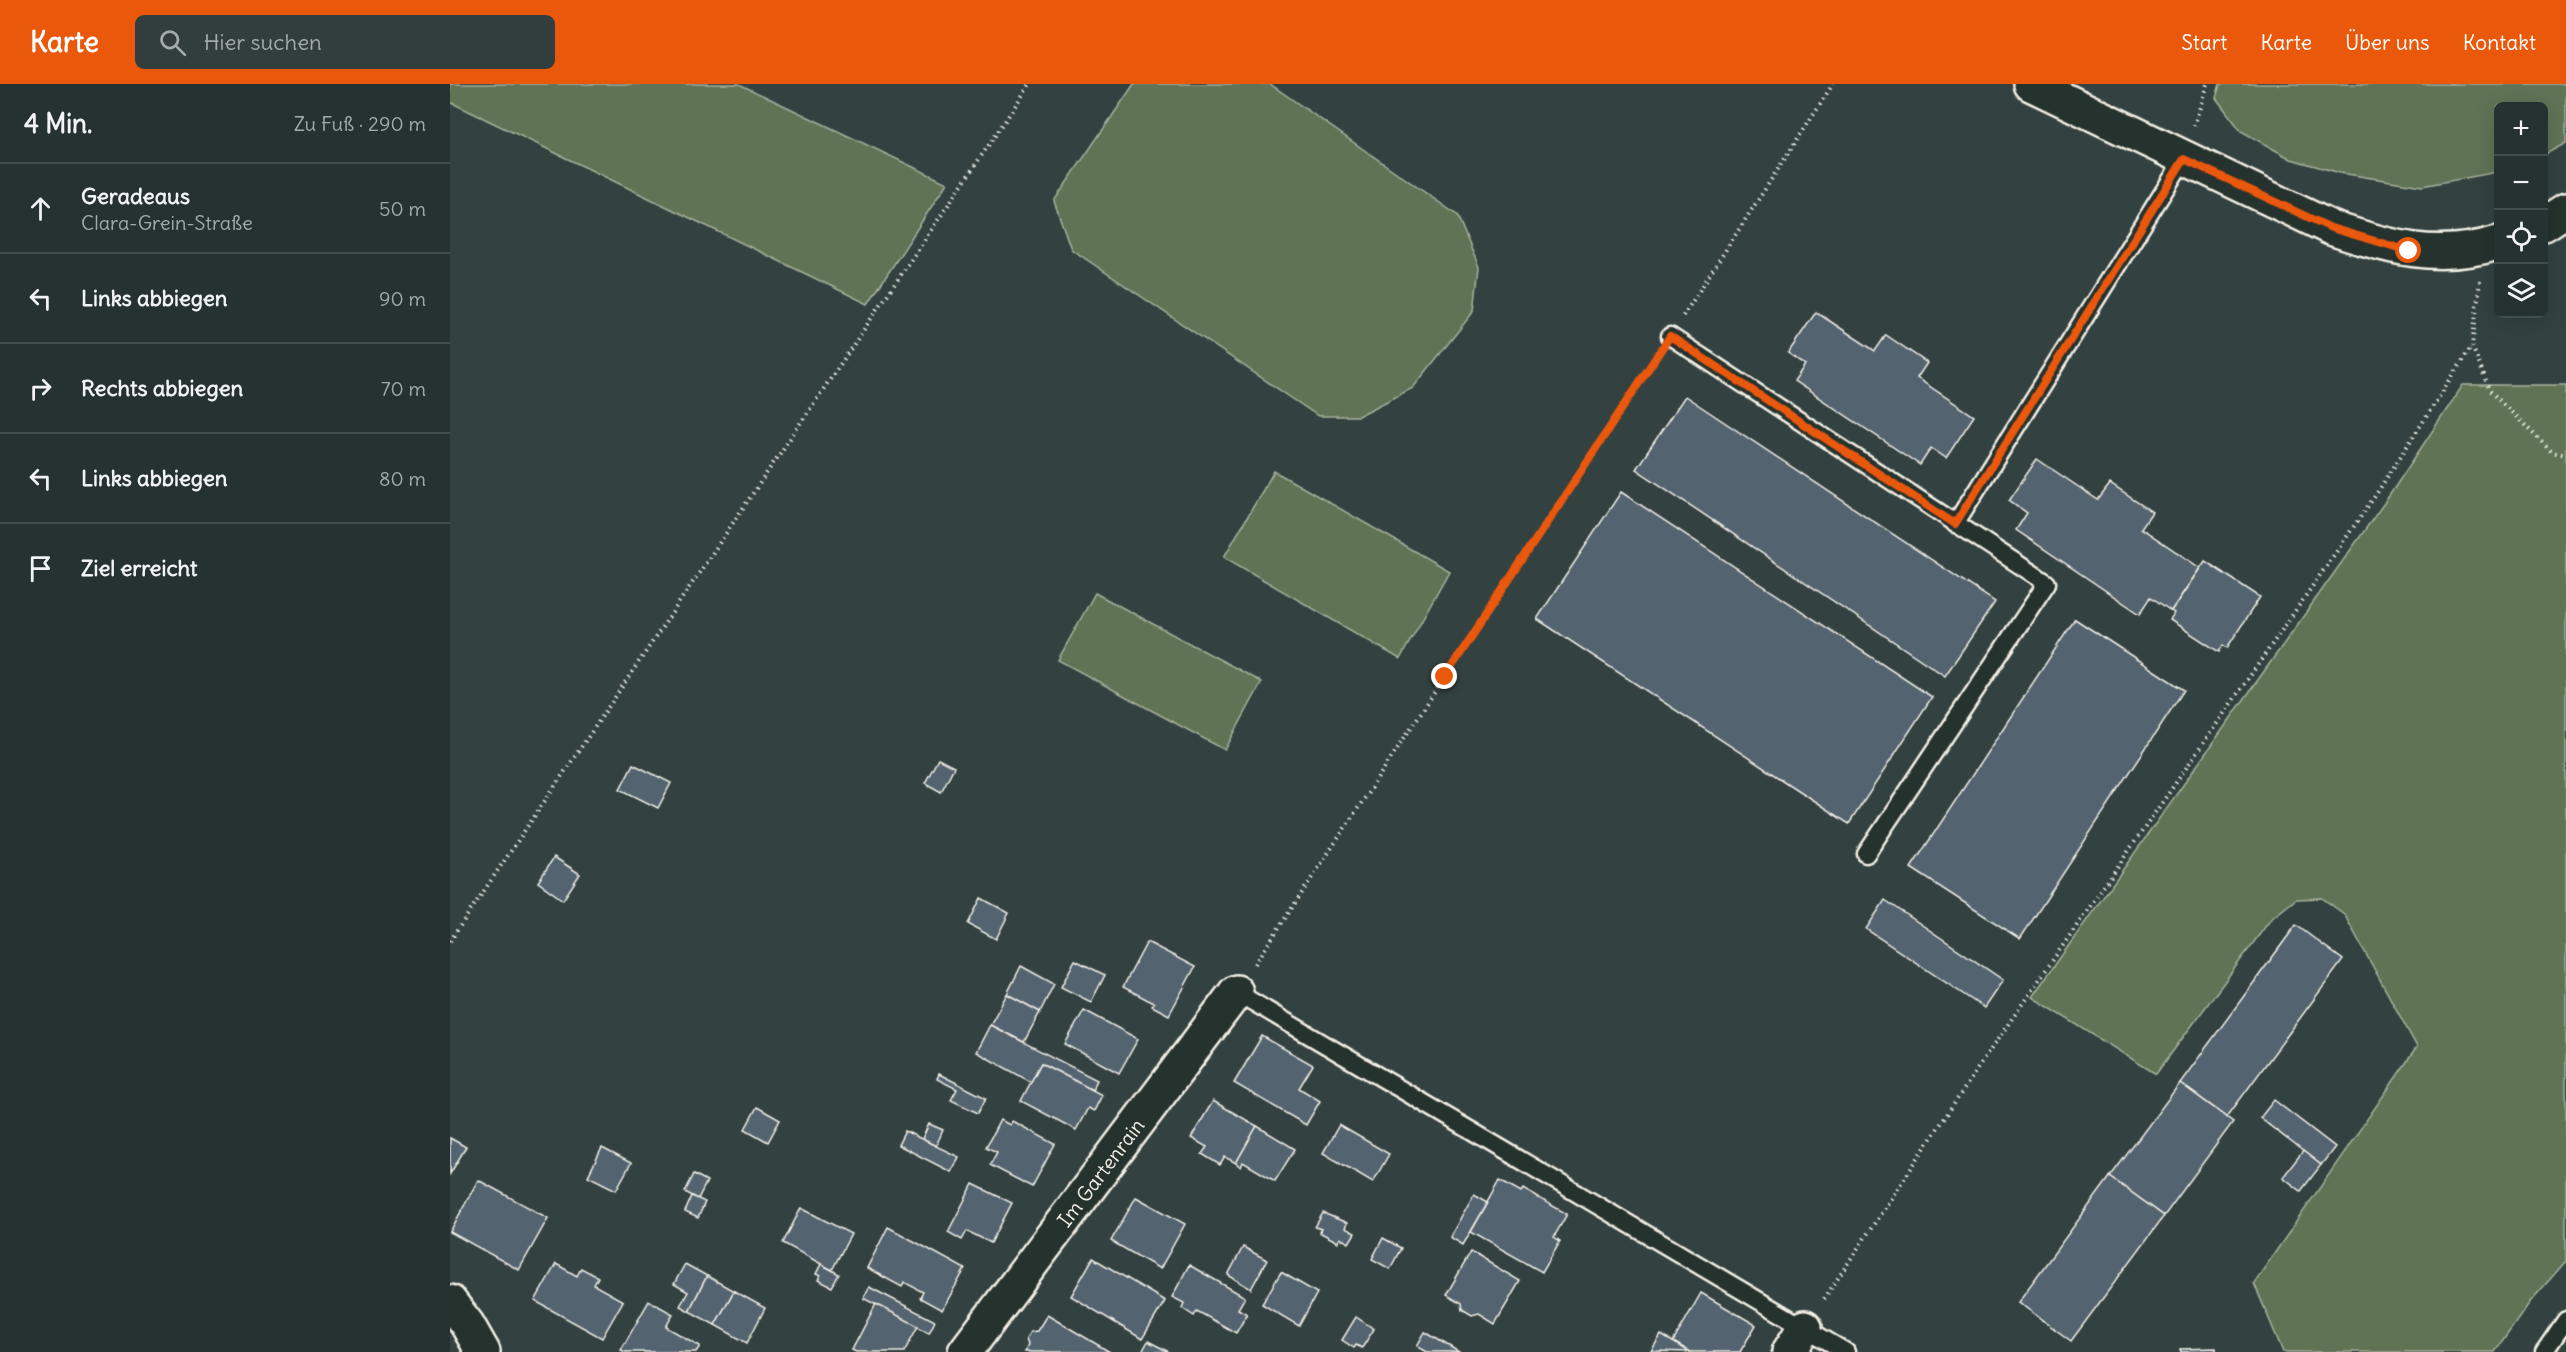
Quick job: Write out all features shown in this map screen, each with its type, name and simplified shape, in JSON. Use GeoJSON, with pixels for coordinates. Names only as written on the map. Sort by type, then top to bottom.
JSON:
{"type":"FeatureCollection","features":[{"type":"Feature","properties":{"kind":"street"},"geometry":{"type":"LineString","coordinates":[[2031,84],[2331,228],[2409,251],[2430,253],[2491,245]]}},
{"type":"Feature","properties":{"kind":"street"},"geometry":{"type":"LineString","coordinates":[[2548,221],[2566,210]]}},
{"type":"Feature","properties":{"kind":"street","name":"Im Gartenrain"},"geometry":{"type":"LineString","coordinates":[[965,1352],[1236,992]]}},
{"type":"Feature","properties":{"kind":"street"},"geometry":{"type":"LineString","coordinates":[[450,1302],[467,1324],[483,1352]]}},
{"type":"Feature","properties":{"kind":"lane"},"geometry":{"type":"LineString","coordinates":[[1955,524],[2184,159]]}},
{"type":"Feature","properties":{"kind":"lane"},"geometry":{"type":"LineString","coordinates":[[1670,336],[2047,583],[1866,854]]}},
{"type":"Feature","properties":{"kind":"lane"},"geometry":{"type":"LineString","coordinates":[[1236,992],[1797,1340],[1846,1352]]}},
{"type":"Feature","properties":{"kind":"lane"},"geometry":{"type":"LineString","coordinates":[[2544,1352],[2566,1320]]}},
{"type":"Feature","properties":{"kind":"path"},"geometry":{"type":"LineString","coordinates":[[450,941],[1030,84]]}},
{"type":"Feature","properties":{"kind":"path"},"geometry":{"type":"LineString","coordinates":[[1236,992],[1286,920],[1670,336],[1833,84]]}},
{"type":"Feature","properties":{"kind":"path"},"geometry":{"type":"LineString","coordinates":[[2184,159],[2207,84]]}},
{"type":"Feature","properties":{"kind":"path"},"geometry":{"type":"LineString","coordinates":[[1797,1340],[1982,1062],[2375,496],[2472,346],[2491,245]]}},
{"type":"Feature","properties":{"kind":"path"},"geometry":{"type":"LineString","coordinates":[[2472,346],[2490,391],[2552,452],[2566,455]]}},
{"type":"Feature","properties":{"kind":"green space"},"geometry":{"type":"Polygon","coordinates":[[[450,84],[739,84],[947,183],[868,304],[450,102],[450,84]]]}},
{"type":"Feature","properties":{"kind":"green space"},"geometry":{"type":"Polygon","coordinates":[[[1134,84],[1270,84],[1457,215],[1479,267],[1474,311],[1413,388],[1358,416],[1318,416],[1071,249],[1054,201],[1134,84]]]}},
{"type":"Feature","properties":{"kind":"green space"},"geometry":{"type":"Polygon","coordinates":[[[2220,84],[2566,84],[2566,143],[2548,153],[2548,102],[2494,102],[2494,173],[2422,186],[2340,173],[2291,159],[2241,131],[2216,98],[2220,84]]]}},
{"type":"Feature","properties":{"kind":"green space"},"geometry":{"type":"Polygon","coordinates":[[[2463,385],[2566,385],[2566,1261],[2530,1302],[2495,1352],[2283,1352],[2254,1283],[2417,1047],[2344,914],[2322,898],[2296,899],[2271,919],[2156,1074],[2032,997],[2389,496],[2463,385]]]}},
{"type":"Feature","properties":{"kind":"green space"},"geometry":{"type":"Polygon","coordinates":[[[1274,471],[1449,571],[1400,659],[1224,557],[1274,471]]]}},
{"type":"Feature","properties":{"kind":"green space"},"geometry":{"type":"Polygon","coordinates":[[[1095,593],[1262,682],[1225,750],[1058,660],[1095,593]]]}},
{"type":"Feature","properties":{"kind":"building"},"geometry":{"type":"Polygon","coordinates":[[[1816,312],[1875,351],[1886,335],[1927,363],[1917,378],[1974,416],[1946,458],[1931,448],[1920,465],[1794,381],[1805,365],[1788,353],[1816,312]]]}},
{"type":"Feature","properties":{"kind":"building"},"geometry":{"type":"Polygon","coordinates":[[[1685,396],[1995,602],[1945,676],[1636,469],[1685,396]]]}},
{"type":"Feature","properties":{"kind":"building"},"geometry":{"type":"Polygon","coordinates":[[[2037,459],[2098,500],[2110,484],[2152,512],[2141,528],[2200,568],[2171,611],[2151,597],[2140,614],[2016,530],[2027,513],[2009,500],[2037,459]]]}},
{"type":"Feature","properties":{"kind":"building"},"geometry":{"type":"Polygon","coordinates":[[[1621,492],[1932,697],[1849,824],[1537,619],[1621,492]]]}},
{"type":"Feature","properties":{"kind":"building"},"geometry":{"type":"Polygon","coordinates":[[[2205,561],[2260,597],[2227,648],[2223,645],[2219,652],[2170,620],[2174,613],[2171,611],[2205,561]]]}},
{"type":"Feature","properties":{"kind":"building"},"geometry":{"type":"Polygon","coordinates":[[[2075,619],[2184,690],[2020,939],[1911,868],[2075,619]]]}},
{"type":"Feature","properties":{"kind":"building"},"geometry":{"type":"Polygon","coordinates":[[[938,759],[954,767],[941,792],[925,783],[938,759]]]}},
{"type":"Feature","properties":{"kind":"building"},"geometry":{"type":"Polygon","coordinates":[[[633,764],[671,783],[658,808],[620,789],[633,764]]]}},
{"type":"Feature","properties":{"kind":"building"},"geometry":{"type":"Polygon","coordinates":[[[554,857],[580,874],[563,900],[538,882],[554,857]]]}},
{"type":"Feature","properties":{"kind":"building"},"geometry":{"type":"Polygon","coordinates":[[[981,898],[1009,913],[996,939],[968,924],[981,898]]]}},
{"type":"Feature","properties":{"kind":"building"},"geometry":{"type":"Polygon","coordinates":[[[1885,900],[2003,980],[1984,1008],[1866,929],[1885,900]]]}},
{"type":"Feature","properties":{"kind":"building"},"geometry":{"type":"Polygon","coordinates":[[[2296,925],[2343,960],[2227,1117],[2180,1083],[2296,925]]]}},
{"type":"Feature","properties":{"kind":"building"},"geometry":{"type":"Polygon","coordinates":[[[1147,942],[1195,967],[1169,1015],[1152,1006],[1154,1003],[1123,987],[1147,942]]]}},
{"type":"Feature","properties":{"kind":"building"},"geometry":{"type":"Polygon","coordinates":[[[1075,960],[1105,975],[1091,1002],[1061,987],[1075,960]]]}},
{"type":"Feature","properties":{"kind":"building"},"geometry":{"type":"Polygon","coordinates":[[[1021,966],[1054,984],[1040,1012],[1007,994],[1021,966]]]}},
{"type":"Feature","properties":{"kind":"building"},"geometry":{"type":"Polygon","coordinates":[[[1007,994],[1040,1012],[1024,1042],[990,1025],[1007,994]]]}},
{"type":"Feature","properties":{"kind":"building"},"geometry":{"type":"Polygon","coordinates":[[[1084,1010],[1138,1039],[1119,1073],[1065,1044],[1084,1010]]]}},
{"type":"Feature","properties":{"kind":"building"},"geometry":{"type":"Polygon","coordinates":[[[990,1025],[1097,1080],[1092,1090],[1041,1063],[1031,1082],[976,1052],[990,1025]]]}},
{"type":"Feature","properties":{"kind":"building"},"geometry":{"type":"Polygon","coordinates":[[[1262,1036],[1313,1065],[1299,1088],[1320,1101],[1306,1125],[1234,1083],[1262,1036]]]}},
{"type":"Feature","properties":{"kind":"building"},"geometry":{"type":"Polygon","coordinates":[[[1041,1063],[1102,1095],[1094,1111],[1088,1108],[1076,1130],[1021,1101],[1041,1063]]]}},
{"type":"Feature","properties":{"kind":"building"},"geometry":{"type":"Polygon","coordinates":[[[939,1074],[986,1098],[978,1113],[951,1100],[957,1089],[937,1079],[939,1074]]]}},
{"type":"Feature","properties":{"kind":"building"},"geometry":{"type":"Polygon","coordinates":[[[2180,1083],[2233,1122],[2164,1216],[2110,1177],[2180,1083]]]}},
{"type":"Feature","properties":{"kind":"building"},"geometry":{"type":"Polygon","coordinates":[[[2274,1100],[2335,1147],[2321,1165],[2260,1118],[2274,1100]]]}},
{"type":"Feature","properties":{"kind":"building"},"geometry":{"type":"Polygon","coordinates":[[[1213,1101],[1257,1126],[1236,1163],[1225,1157],[1220,1165],[1202,1154],[1207,1147],[1191,1138],[1213,1101]]]}},
{"type":"Feature","properties":{"kind":"building"},"geometry":{"type":"Polygon","coordinates":[[[757,1107],[780,1120],[768,1142],[745,1129],[757,1107]]]}},
{"type":"Feature","properties":{"kind":"building"},"geometry":{"type":"Polygon","coordinates":[[[1000,1120],[1010,1125],[1012,1121],[1055,1144],[1032,1187],[990,1165],[997,1152],[986,1147],[1000,1120]]]}},
{"type":"Feature","properties":{"kind":"building"},"geometry":{"type":"Polygon","coordinates":[[[929,1124],[943,1130],[936,1146],[922,1139],[929,1124]]]}},
{"type":"Feature","properties":{"kind":"building"},"geometry":{"type":"Polygon","coordinates":[[[1339,1125],[1389,1154],[1373,1182],[1323,1153],[1339,1125]]]}},
{"type":"Feature","properties":{"kind":"building"},"geometry":{"type":"Polygon","coordinates":[[[1257,1126],[1295,1149],[1275,1181],[1243,1162],[1241,1167],[1236,1163],[1257,1126]]]}},
{"type":"Feature","properties":{"kind":"building"},"geometry":{"type":"Polygon","coordinates":[[[905,1131],[959,1157],[951,1172],[898,1145],[905,1131]]]}},
{"type":"Feature","properties":{"kind":"building"},"geometry":{"type":"Polygon","coordinates":[[[450,1138],[466,1147],[450,1174],[450,1138]]]}},
{"type":"Feature","properties":{"kind":"building"},"geometry":{"type":"Polygon","coordinates":[[[602,1148],[631,1163],[616,1190],[588,1176],[602,1148]]]}},
{"type":"Feature","properties":{"kind":"building"},"geometry":{"type":"Polygon","coordinates":[[[2303,1151],[2321,1165],[2301,1191],[2283,1177],[2303,1151]]]}},
{"type":"Feature","properties":{"kind":"building"},"geometry":{"type":"Polygon","coordinates":[[[694,1174],[707,1181],[698,1199],[685,1192],[694,1174]]]}},
{"type":"Feature","properties":{"kind":"building"},"geometry":{"type":"Polygon","coordinates":[[[2110,1177],[2164,1216],[2071,1341],[2018,1302],[2110,1177]]]}},
{"type":"Feature","properties":{"kind":"building"},"geometry":{"type":"Polygon","coordinates":[[[478,1180],[548,1218],[519,1270],[450,1232],[478,1180]]]}},
{"type":"Feature","properties":{"kind":"building"},"geometry":{"type":"Polygon","coordinates":[[[1500,1180],[1521,1192],[1523,1189],[1567,1214],[1554,1237],[1560,1241],[1542,1272],[1471,1232],[1500,1180]]]}},
{"type":"Feature","properties":{"kind":"building"},"geometry":{"type":"Polygon","coordinates":[[[973,1184],[1012,1203],[991,1243],[967,1231],[962,1240],[948,1232],[973,1184]]]}},
{"type":"Feature","properties":{"kind":"building"},"geometry":{"type":"Polygon","coordinates":[[[1474,1194],[1488,1202],[1463,1245],[1450,1237],[1474,1194]]]}},
{"type":"Feature","properties":{"kind":"building"},"geometry":{"type":"Polygon","coordinates":[[[692,1196],[705,1202],[698,1218],[685,1212],[692,1196]]]}},
{"type":"Feature","properties":{"kind":"building"},"geometry":{"type":"Polygon","coordinates":[[[1136,1197],[1185,1224],[1160,1269],[1111,1241],[1136,1197]]]}},
{"type":"Feature","properties":{"kind":"building"},"geometry":{"type":"Polygon","coordinates":[[[801,1208],[851,1234],[832,1270],[783,1243],[801,1208]]]}},
{"type":"Feature","properties":{"kind":"building"},"geometry":{"type":"Polygon","coordinates":[[[1323,1213],[1347,1223],[1345,1228],[1355,1233],[1349,1243],[1340,1238],[1338,1242],[1319,1232],[1321,1229],[1315,1227],[1323,1213]]]}},
{"type":"Feature","properties":{"kind":"building"},"geometry":{"type":"Polygon","coordinates":[[[888,1227],[965,1269],[942,1310],[920,1298],[923,1292],[904,1282],[902,1287],[867,1268],[888,1227]]]}},
{"type":"Feature","properties":{"kind":"building"},"geometry":{"type":"Polygon","coordinates":[[[1383,1238],[1401,1248],[1390,1269],[1372,1259],[1383,1238]]]}},
{"type":"Feature","properties":{"kind":"building"},"geometry":{"type":"Polygon","coordinates":[[[1243,1247],[1267,1260],[1251,1289],[1228,1275],[1243,1247]]]}},
{"type":"Feature","properties":{"kind":"building"},"geometry":{"type":"Polygon","coordinates":[[[1471,1252],[1520,1281],[1495,1324],[1479,1314],[1472,1316],[1462,1310],[1461,1304],[1446,1295],[1471,1252]]]}},
{"type":"Feature","properties":{"kind":"building"},"geometry":{"type":"Polygon","coordinates":[[[1093,1258],[1165,1301],[1142,1339],[1071,1296],[1093,1258]]]}},
{"type":"Feature","properties":{"kind":"building"},"geometry":{"type":"Polygon","coordinates":[[[556,1264],[577,1276],[581,1268],[598,1277],[594,1285],[623,1301],[602,1338],[535,1301],[556,1264]]]}},
{"type":"Feature","properties":{"kind":"building"},"geometry":{"type":"Polygon","coordinates":[[[685,1264],[707,1276],[689,1311],[680,1306],[688,1292],[674,1284],[685,1264]]]}},
{"type":"Feature","properties":{"kind":"building"},"geometry":{"type":"Polygon","coordinates":[[[821,1264],[839,1274],[832,1287],[818,1280],[820,1276],[816,1274],[821,1264]]]}},
{"type":"Feature","properties":{"kind":"building"},"geometry":{"type":"Polygon","coordinates":[[[1189,1265],[1245,1297],[1238,1309],[1247,1314],[1236,1333],[1197,1311],[1194,1316],[1182,1308],[1184,1303],[1172,1297],[1189,1265]]]}},
{"type":"Feature","properties":{"kind":"building"},"geometry":{"type":"Polygon","coordinates":[[[1281,1272],[1317,1293],[1299,1326],[1262,1304],[1281,1272]]]}},
{"type":"Feature","properties":{"kind":"building"},"geometry":{"type":"Polygon","coordinates":[[[707,1276],[734,1291],[715,1325],[689,1311],[707,1276]]]}},
{"type":"Feature","properties":{"kind":"building"},"geometry":{"type":"Polygon","coordinates":[[[869,1287],[935,1321],[929,1333],[863,1298],[869,1287]]]}},
{"type":"Feature","properties":{"kind":"building"},"geometry":{"type":"Polygon","coordinates":[[[734,1291],[765,1308],[747,1343],[715,1325],[734,1291]]]}},
{"type":"Feature","properties":{"kind":"building"},"geometry":{"type":"Polygon","coordinates":[[[1701,1293],[1756,1325],[1740,1352],[1690,1352],[1673,1342],[1701,1293]]]}},
{"type":"Feature","properties":{"kind":"building"},"geometry":{"type":"Polygon","coordinates":[[[649,1301],[673,1314],[666,1327],[700,1346],[696,1352],[625,1352],[621,1350],[649,1301]]]}},
{"type":"Feature","properties":{"kind":"building"},"geometry":{"type":"Polygon","coordinates":[[[876,1304],[918,1326],[904,1352],[856,1352],[852,1350],[876,1304]]]}},
{"type":"Feature","properties":{"kind":"building"},"geometry":{"type":"Polygon","coordinates":[[[1047,1315],[1110,1352],[1025,1352],[1028,1345],[1026,1339],[1030,1332],[1037,1331],[1047,1315]]]}},
{"type":"Feature","properties":{"kind":"building"},"geometry":{"type":"Polygon","coordinates":[[[1356,1317],[1374,1329],[1362,1348],[1356,1345],[1354,1348],[1342,1340],[1356,1317]]]}},
{"type":"Feature","properties":{"kind":"building"},"geometry":{"type":"Polygon","coordinates":[[[1425,1332],[1459,1352],[1427,1352],[1417,1346],[1425,1332]]]}},
{"type":"Feature","properties":{"kind":"building"},"geometry":{"type":"Polygon","coordinates":[[[1661,1335],[1673,1342],[1690,1352],[1651,1351],[1661,1335]]]}},
{"type":"Feature","properties":{"kind":"building"},"geometry":{"type":"Polygon","coordinates":[[[1148,1341],[1169,1352],[1142,1352],[1148,1341]]]}},
{"type":"Feature","properties":{"kind":"building"},"geometry":{"type":"Polygon","coordinates":[[[2216,1348],[2216,1352],[2181,1352],[2180,1349],[2216,1348]]]}},
{"type":"Feature","properties":{"kind":"route"},"geometry":{"type":"LineString","coordinates":[[1445,677],[1670,336],[1955,524],[2184,159],[2331,228],[2409,251]]}}]}
